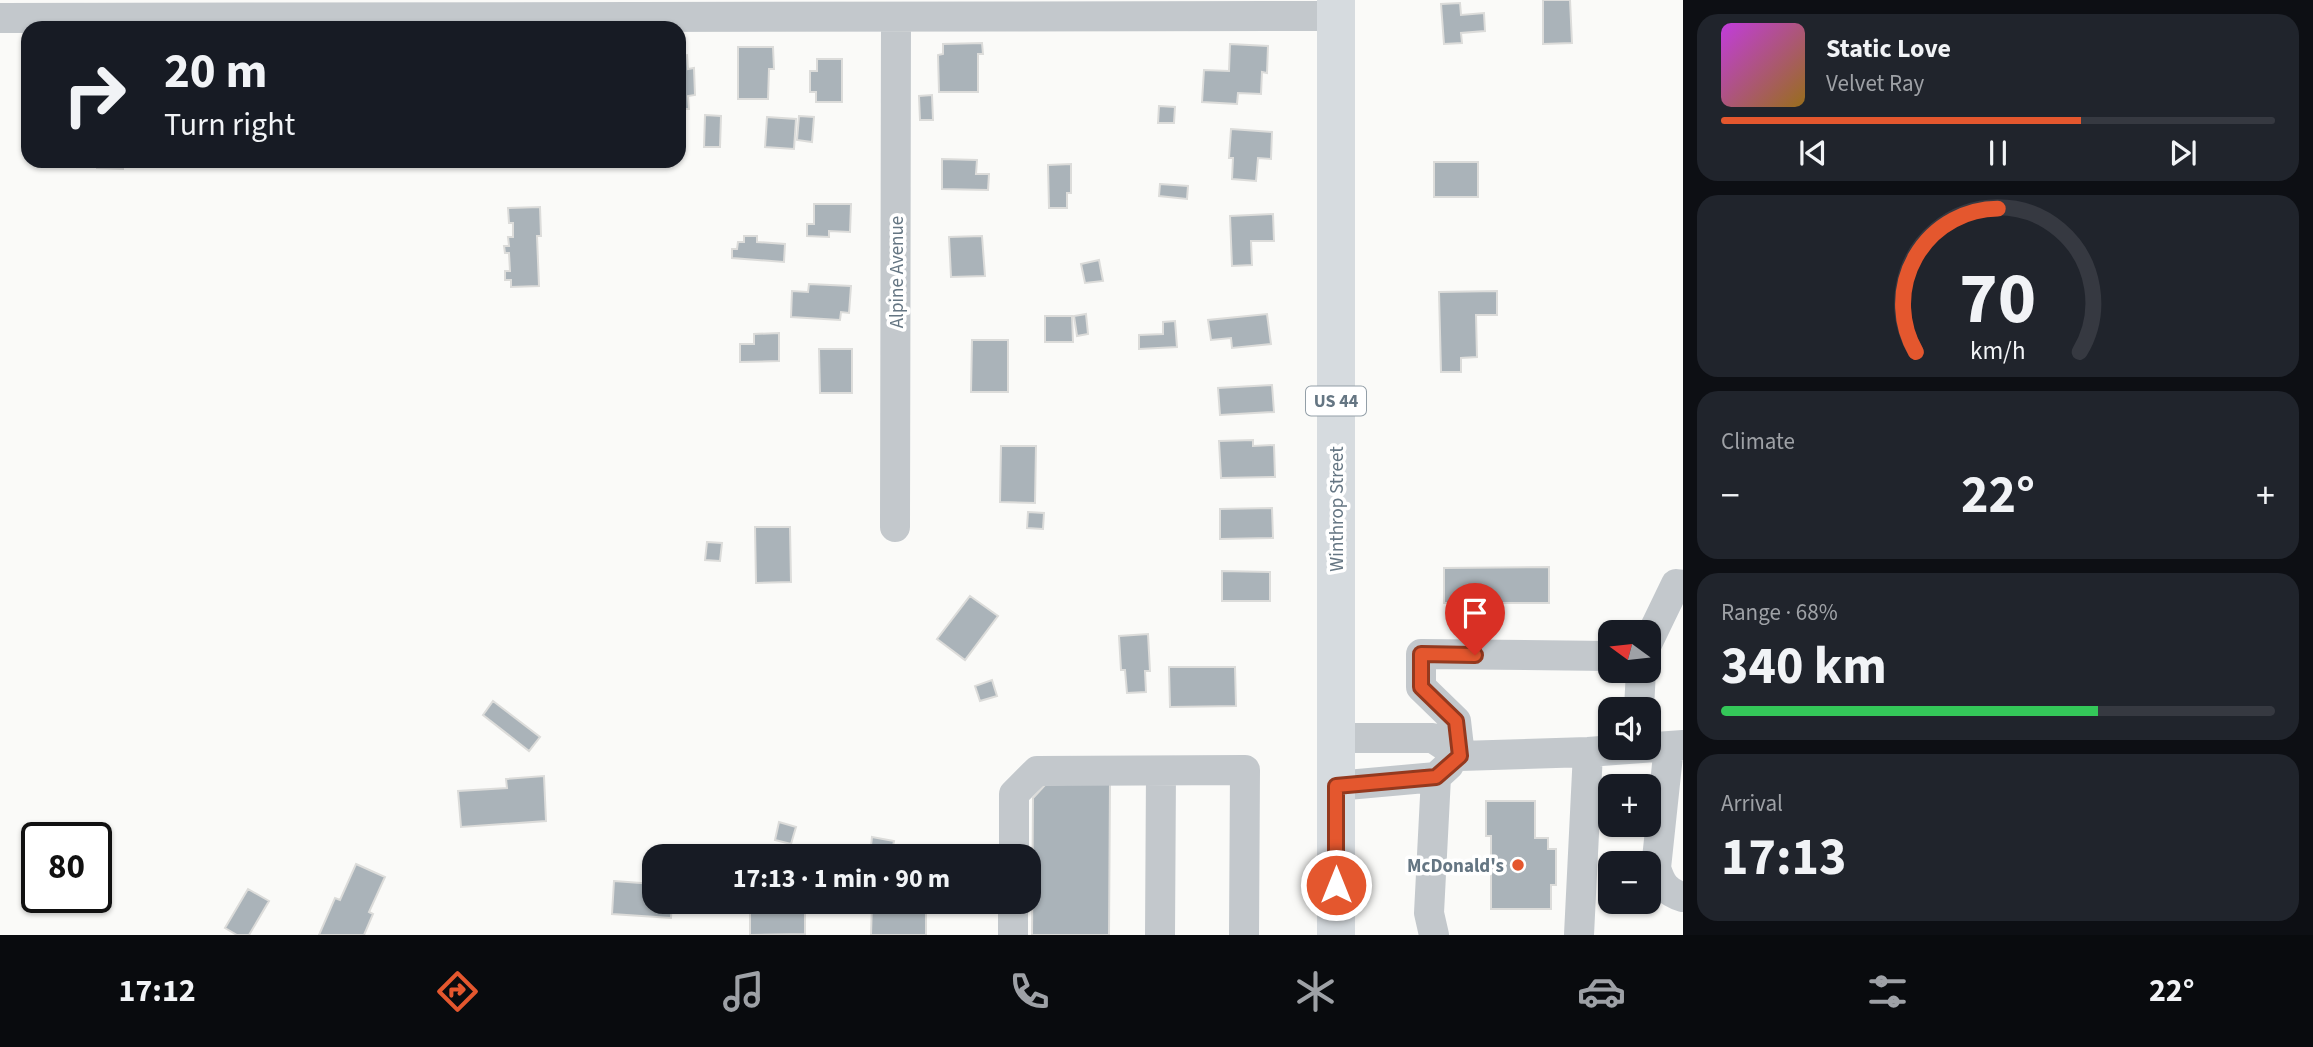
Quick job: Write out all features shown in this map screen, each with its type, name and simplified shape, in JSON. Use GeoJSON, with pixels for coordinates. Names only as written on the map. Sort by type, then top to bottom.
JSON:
{"type":"FeatureCollection","features":[{"type":"Feature","properties":{"kind":"highway","name":"Winthrop Street"},"geometry":{"type":"LineString","coordinates":[[1336,8],[1336,935]]}},
{"type":"Feature","properties":{"kind":"street"},"geometry":{"type":"LineString","coordinates":[[0,18],[458,9],[896,17],[1336,8]]}},
{"type":"Feature","properties":{"kind":"street","name":"Alpine Avenue"},"geometry":{"type":"LineString","coordinates":[[895,527],[896,17]]}},
{"type":"Feature","properties":{"kind":"street"},"geometry":{"type":"LineString","coordinates":[[1659,620],[1676,584],[1683,585]]}},
{"type":"Feature","properties":{"kind":"street"},"geometry":{"type":"LineString","coordinates":[[1460,756],[1456,721],[1421,687],[1421,654],[1598,656]]}},
{"type":"Feature","properties":{"kind":"street"},"geometry":{"type":"LineString","coordinates":[[1336,738],[1433,738],[1460,756],[1598,751]]}},
{"type":"Feature","properties":{"kind":"street"},"geometry":{"type":"LineString","coordinates":[[1676,746],[1656,868],[1660,882],[1668,891],[1683,897]]}},
{"type":"Feature","properties":{"kind":"street"},"geometry":{"type":"LineString","coordinates":[[1580,935],[1588,752]]}},
{"type":"Feature","properties":{"kind":"street"},"geometry":{"type":"LineString","coordinates":[[1336,786],[1436,777],[1460,756]]}},
{"type":"Feature","properties":{"kind":"street"},"geometry":{"type":"LineString","coordinates":[[1014,844],[1014,794],[1037,771],[1245,770],[1244,935]]}},
{"type":"Feature","properties":{"kind":"street"},"geometry":{"type":"LineString","coordinates":[[1160,935],[1161,771]]}},
{"type":"Feature","properties":{"kind":"street"},"geometry":{"type":"LineString","coordinates":[[1434,935],[1429,913],[1436,777]]}},
{"type":"Feature","properties":{"kind":"street"},"geometry":{"type":"LineString","coordinates":[[1013,914],[1013,935]]}},
{"type":"Feature","properties":{"kind":"building"},"geometry":{"type":"Polygon","coordinates":[[[1543,0],[1570,0],[1572,43],[1543,44],[1543,0]]]}},
{"type":"Feature","properties":{"kind":"building"},"geometry":{"type":"Polygon","coordinates":[[[1460,3],[1461,15],[1484,13],[1485,31],[1461,33],[1462,43],[1444,44],[1441,4],[1460,3]]]}},
{"type":"Feature","properties":{"kind":"building"},"geometry":{"type":"Polygon","coordinates":[[[982,43],[983,54],[978,54],[978,92],[939,92],[938,55],[943,54],[943,44],[982,43]]]}},
{"type":"Feature","properties":{"kind":"building"},"geometry":{"type":"Polygon","coordinates":[[[1230,44],[1268,46],[1267,73],[1262,72],[1261,94],[1238,93],[1237,104],[1202,102],[1204,70],[1229,71],[1230,44]]]}},
{"type":"Feature","properties":{"kind":"building"},"geometry":{"type":"Polygon","coordinates":[[[738,47],[773,47],[774,69],[769,69],[768,99],[738,99],[738,47]]]}},
{"type":"Feature","properties":{"kind":"building"},"geometry":{"type":"Polygon","coordinates":[[[686,55],[688,69],[694,68],[695,95],[688,96],[689,109],[686,109],[686,55]]]}},
{"type":"Feature","properties":{"kind":"building"},"geometry":{"type":"Polygon","coordinates":[[[817,59],[842,59],[842,102],[816,102],[816,92],[810,92],[810,71],[817,71],[817,59]]]}},
{"type":"Feature","properties":{"kind":"building"},"geometry":{"type":"Polygon","coordinates":[[[932,95],[933,120],[920,120],[919,96],[932,95]]]}},
{"type":"Feature","properties":{"kind":"building"},"geometry":{"type":"Polygon","coordinates":[[[1159,106],[1175,107],[1174,123],[1158,123],[1159,106]]]}},
{"type":"Feature","properties":{"kind":"building"},"geometry":{"type":"Polygon","coordinates":[[[705,115],[721,116],[720,147],[704,147],[705,115]]]}},
{"type":"Feature","properties":{"kind":"building"},"geometry":{"type":"Polygon","coordinates":[[[799,116],[814,117],[812,142],[797,140],[799,116]]]}},
{"type":"Feature","properties":{"kind":"building"},"geometry":{"type":"Polygon","coordinates":[[[767,117],[796,119],[794,149],[765,147],[767,117]]]}},
{"type":"Feature","properties":{"kind":"building"},"geometry":{"type":"Polygon","coordinates":[[[1231,129],[1272,132],[1271,159],[1258,158],[1256,181],[1232,179],[1233,158],[1229,158],[1231,129]]]}},
{"type":"Feature","properties":{"kind":"building"},"geometry":{"type":"Polygon","coordinates":[[[942,159],[977,160],[976,174],[989,174],[988,190],[942,189],[942,159]]]}},
{"type":"Feature","properties":{"kind":"building"},"geometry":{"type":"Polygon","coordinates":[[[1434,162],[1478,162],[1478,197],[1434,197],[1434,162]]]}},
{"type":"Feature","properties":{"kind":"building"},"geometry":{"type":"Polygon","coordinates":[[[1071,164],[1071,193],[1067,193],[1067,208],[1049,208],[1048,165],[1071,164]]]}},
{"type":"Feature","properties":{"kind":"building"},"geometry":{"type":"Polygon","coordinates":[[[1160,184],[1188,186],[1187,199],[1159,196],[1160,184]]]}},
{"type":"Feature","properties":{"kind":"building"},"geometry":{"type":"Polygon","coordinates":[[[814,204],[851,204],[850,232],[829,231],[829,237],[807,236],[807,224],[814,224],[814,204]]]}},
{"type":"Feature","properties":{"kind":"building"},"geometry":{"type":"Polygon","coordinates":[[[540,207],[541,236],[537,236],[539,286],[511,287],[511,280],[505,280],[505,271],[510,271],[509,253],[505,253],[504,246],[509,246],[508,237],[513,237],[513,223],[509,223],[508,208],[540,207]]]}},
{"type":"Feature","properties":{"kind":"building"},"geometry":{"type":"Polygon","coordinates":[[[1273,214],[1274,241],[1251,241],[1252,265],[1232,266],[1230,216],[1273,214]]]}},
{"type":"Feature","properties":{"kind":"building"},"geometry":{"type":"Polygon","coordinates":[[[744,236],[757,236],[757,242],[785,244],[784,262],[732,258],[732,249],[737,249],[738,242],[744,242],[744,236]]]}},
{"type":"Feature","properties":{"kind":"building"},"geometry":{"type":"Polygon","coordinates":[[[982,236],[985,276],[951,277],[949,237],[982,236]]]}},
{"type":"Feature","properties":{"kind":"building"},"geometry":{"type":"Polygon","coordinates":[[[1099,260],[1103,281],[1085,283],[1081,264],[1099,260]]]}},
{"type":"Feature","properties":{"kind":"building"},"geometry":{"type":"Polygon","coordinates":[[[809,284],[851,286],[849,313],[841,312],[840,320],[791,317],[792,291],[808,292],[809,284]]]}},
{"type":"Feature","properties":{"kind":"building"},"geometry":{"type":"Polygon","coordinates":[[[1497,291],[1497,315],[1476,315],[1477,357],[1461,358],[1461,372],[1441,372],[1439,292],[1497,291]]]}},
{"type":"Feature","properties":{"kind":"building"},"geometry":{"type":"Polygon","coordinates":[[[1086,314],[1088,334],[1077,336],[1074,316],[1086,314]]]}},
{"type":"Feature","properties":{"kind":"building"},"geometry":{"type":"Polygon","coordinates":[[[1267,314],[1271,344],[1232,348],[1231,338],[1211,340],[1208,320],[1267,314]]]}},
{"type":"Feature","properties":{"kind":"building"},"geometry":{"type":"Polygon","coordinates":[[[1045,316],[1072,316],[1073,342],[1045,342],[1045,316]]]}},
{"type":"Feature","properties":{"kind":"building"},"geometry":{"type":"Polygon","coordinates":[[[1175,321],[1177,347],[1139,349],[1139,335],[1163,334],[1163,322],[1175,321]]]}},
{"type":"Feature","properties":{"kind":"building"},"geometry":{"type":"Polygon","coordinates":[[[779,333],[779,361],[740,362],[740,344],[754,344],[754,334],[779,333]]]}},
{"type":"Feature","properties":{"kind":"building"},"geometry":{"type":"Polygon","coordinates":[[[972,340],[1008,340],[1008,392],[971,392],[972,340]]]}},
{"type":"Feature","properties":{"kind":"building"},"geometry":{"type":"Polygon","coordinates":[[[819,349],[852,349],[852,393],[820,393],[819,349]]]}},
{"type":"Feature","properties":{"kind":"building"},"geometry":{"type":"Polygon","coordinates":[[[1272,385],[1274,412],[1220,415],[1218,388],[1272,385]]]}},
{"type":"Feature","properties":{"kind":"building"},"geometry":{"type":"Polygon","coordinates":[[[1253,440],[1253,446],[1274,445],[1275,477],[1221,478],[1219,441],[1253,440]]]}},
{"type":"Feature","properties":{"kind":"building"},"geometry":{"type":"Polygon","coordinates":[[[1001,446],[1036,446],[1035,503],[1000,502],[1001,446]]]}},
{"type":"Feature","properties":{"kind":"building"},"geometry":{"type":"Polygon","coordinates":[[[1272,508],[1273,538],[1220,539],[1220,509],[1272,508]]]}},
{"type":"Feature","properties":{"kind":"building"},"geometry":{"type":"Polygon","coordinates":[[[1028,512],[1044,513],[1043,529],[1027,528],[1028,512]]]}},
{"type":"Feature","properties":{"kind":"building"},"geometry":{"type":"Polygon","coordinates":[[[755,527],[790,527],[791,582],[756,583],[755,527]]]}},
{"type":"Feature","properties":{"kind":"building"},"geometry":{"type":"Polygon","coordinates":[[[707,542],[722,543],[720,561],[705,560],[707,542]]]}},
{"type":"Feature","properties":{"kind":"building"},"geometry":{"type":"Polygon","coordinates":[[[1549,567],[1549,603],[1444,603],[1444,568],[1549,567]]]}},
{"type":"Feature","properties":{"kind":"building"},"geometry":{"type":"Polygon","coordinates":[[[1222,571],[1270,572],[1270,601],[1222,601],[1222,571]]]}},
{"type":"Feature","properties":{"kind":"building"},"geometry":{"type":"Polygon","coordinates":[[[970,596],[998,616],[965,660],[937,639],[970,596]]]}},
{"type":"Feature","properties":{"kind":"building"},"geometry":{"type":"Polygon","coordinates":[[[1148,634],[1150,671],[1145,671],[1146,692],[1127,693],[1125,670],[1121,670],[1119,636],[1148,634]]]}},
{"type":"Feature","properties":{"kind":"building"},"geometry":{"type":"Polygon","coordinates":[[[1169,667],[1235,667],[1236,706],[1170,707],[1169,667]]]}},
{"type":"Feature","properties":{"kind":"building"},"geometry":{"type":"Polygon","coordinates":[[[992,680],[997,696],[980,701],[975,686],[992,680]]]}},
{"type":"Feature","properties":{"kind":"building"},"geometry":{"type":"Polygon","coordinates":[[[493,701],[540,737],[529,751],[483,715],[493,701]]]}},
{"type":"Feature","properties":{"kind":"building"},"geometry":{"type":"Polygon","coordinates":[[[544,776],[546,821],[461,827],[458,791],[507,788],[506,779],[544,776]]]}},
{"type":"Feature","properties":{"kind":"building"},"geometry":{"type":"Polygon","coordinates":[[[1110,782],[1109,935],[1032,935],[1032,914],[1041,914],[1041,844],[1033,844],[1033,798],[1045,785],[1110,782]]]}},
{"type":"Feature","properties":{"kind":"building"},"geometry":{"type":"Polygon","coordinates":[[[1486,801],[1535,801],[1535,838],[1548,838],[1548,849],[1556,849],[1556,885],[1551,885],[1551,909],[1491,909],[1491,836],[1486,836],[1486,801]]]}},
{"type":"Feature","properties":{"kind":"building"},"geometry":{"type":"Polygon","coordinates":[[[779,822],[796,827],[791,844],[775,840],[779,822]]]}},
{"type":"Feature","properties":{"kind":"building"},"geometry":{"type":"Polygon","coordinates":[[[872,837],[894,841],[893,844],[871,844],[872,837]]]}},
{"type":"Feature","properties":{"kind":"building"},"geometry":{"type":"Polygon","coordinates":[[[356,864],[385,877],[369,912],[373,914],[364,935],[319,935],[335,898],[340,900],[356,864]]]}},
{"type":"Feature","properties":{"kind":"building"},"geometry":{"type":"Polygon","coordinates":[[[614,881],[642,883],[642,914],[671,914],[671,918],[612,914],[614,881]]]}},
{"type":"Feature","properties":{"kind":"building"},"geometry":{"type":"Polygon","coordinates":[[[248,889],[269,901],[249,935],[237,935],[225,928],[248,889]]]}},
{"type":"Feature","properties":{"kind":"building"},"geometry":{"type":"Polygon","coordinates":[[[750,914],[805,914],[805,934],[750,935],[750,914]]]}},
{"type":"Feature","properties":{"kind":"building"},"geometry":{"type":"Polygon","coordinates":[[[872,914],[926,914],[926,935],[871,935],[872,914]]]}},
{"type":"Feature","properties":{"kind":"place","name":"McDonald's"},"geometry":{"type":"Point","coordinates":[1518,865]}},
{"type":"Feature","properties":{"kind":"route"},"geometry":{"type":"LineString","coordinates":[[1336,885],[1336,786],[1436,777],[1460,756],[1456,721],[1421,687],[1421,654],[1475,655]]}}]}
